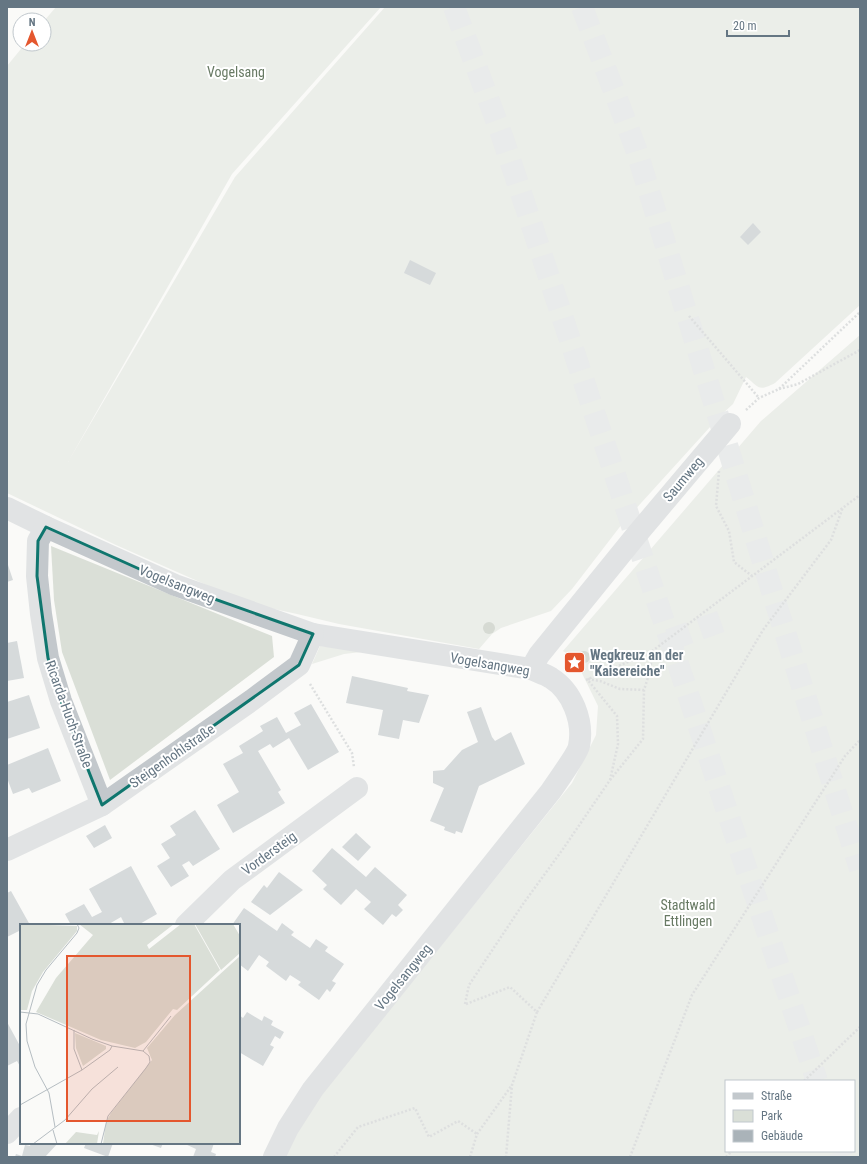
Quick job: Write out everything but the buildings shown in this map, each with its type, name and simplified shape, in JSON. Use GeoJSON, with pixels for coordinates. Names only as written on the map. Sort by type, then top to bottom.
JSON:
{"type":"FeatureCollection","features":[{"type":"Feature","properties":{"kind":"street","name":"Saumweg"},"geometry":{"type":"LineString","coordinates":[[531,669],[544,649],[638,533],[730,424]]}},
{"type":"Feature","properties":{"kind":"street","name":"Vogelsangweg"},"geometry":{"type":"LineString","coordinates":[[7,508],[175,585],[313,634],[531,669],[551,678],[564,689],[575,707],[580,726],[579,747],[551,791],[313,1089],[288,1128],[274,1157]]}},
{"type":"Feature","properties":{"kind":"street","name":"Ricarda-Huch-Straße"},"geometry":{"type":"LineString","coordinates":[[46,527],[38,541],[37,576],[48,658],[61,701],[102,805]]}},
{"type":"Feature","properties":{"kind":"street","name":"Steigenhohlstraße"},"geometry":{"type":"LineString","coordinates":[[7,850],[102,805],[299,665],[313,634]]}},
{"type":"Feature","properties":{"kind":"street","name":"Vordersteig"},"geometry":{"type":"LineString","coordinates":[[187,924],[232,880],[357,788]]}},
{"type":"Feature","properties":{"kind":"street"},"geometry":{"type":"LineString","coordinates":[[7,1133],[20,1119]]}},
{"type":"Feature","properties":{"kind":"path"},"geometry":{"type":"LineString","coordinates":[[779,389],[860,312]]}},
{"type":"Feature","properties":{"kind":"path"},"geometry":{"type":"LineString","coordinates":[[689,316],[758,398]]}},
{"type":"Feature","properties":{"kind":"path"},"geometry":{"type":"LineString","coordinates":[[730,424],[758,398],[779,389],[798,384],[860,350]]}},
{"type":"Feature","properties":{"kind":"path"},"geometry":{"type":"LineString","coordinates":[[713,444],[722,456],[716,506],[730,531],[734,562],[752,576]]}},
{"type":"Feature","properties":{"kind":"path"},"geometry":{"type":"LineString","coordinates":[[587,679],[651,652],[843,507],[860,496]]}},
{"type":"Feature","properties":{"kind":"path"},"geometry":{"type":"LineString","coordinates":[[506,1157],[512,1085],[536,1012],[763,630],[831,540],[843,507]]}},
{"type":"Feature","properties":{"kind":"path"},"geometry":{"type":"LineString","coordinates":[[536,1012],[510,987],[466,1004],[469,985],[523,904],[610,780],[643,739],[644,690],[651,668],[651,652]]}},
{"type":"Feature","properties":{"kind":"path"},"geometry":{"type":"LineString","coordinates":[[587,679],[617,716],[618,744],[610,780]]}},
{"type":"Feature","properties":{"kind":"path"},"geometry":{"type":"LineString","coordinates":[[587,679],[600,681],[620,689],[644,690]]}},
{"type":"Feature","properties":{"kind":"path"},"geometry":{"type":"LineString","coordinates":[[316,694],[352,753],[357,788]]}},
{"type":"Feature","properties":{"kind":"path"},"geometry":{"type":"LineString","coordinates":[[630,1157],[692,995],[845,756],[860,740]]}},
{"type":"Feature","properties":{"kind":"path"},"geometry":{"type":"LineString","coordinates":[[805,1080],[860,1027]]}},
{"type":"Feature","properties":{"kind":"path"},"geometry":{"type":"LineString","coordinates":[[470,1157],[478,1134],[512,1085]]}},
{"type":"Feature","properties":{"kind":"path"},"geometry":{"type":"LineString","coordinates":[[334,1157],[358,1127],[415,1108],[429,1137],[458,1121],[478,1134]]}},
{"type":"Feature","properties":{"kind":"highlighted area"},"geometry":{"type":"Polygon","coordinates":[[[46,527],[175,585],[313,634],[299,665],[102,805],[61,701],[48,658],[37,576],[38,541],[46,527]]]}},
{"type":"Feature","properties":{"kind":"green space","name":"Vogelsang"},"geometry":{"type":"Polygon","coordinates":[[[56,7],[381,7],[232,174],[68,462],[235,177],[385,7],[860,7],[860,305],[775,383],[762,388],[756,386],[746,377],[733,404],[720,416],[622,524],[572,589],[551,611],[501,628],[492,634],[479,649],[339,624],[265,607],[236,598],[116,545],[7,493],[7,66],[18,52],[52,52],[52,12],[56,7]]]}},
{"type":"Feature","properties":{"kind":"green space","name":"Stadtwald Ettlingen"},"geometry":{"type":"Polygon","coordinates":[[[860,335],[860,1157],[281,1157],[308,1111],[572,783],[596,735],[598,706],[575,659],[563,651],[761,421],[860,335]]]}},
{"type":"Feature","properties":{"kind":"green space"},"geometry":{"type":"Polygon","coordinates":[[[51,546],[272,636],[274,657],[110,780],[62,652],[54,600],[51,546]]]}},
{"type":"Feature","properties":{"kind":"green space"},"geometry":{"type":"Polygon","coordinates":[[[320,646],[370,651],[344,654],[312,664],[320,646]]]}},
{"type":"Feature","properties":{"kind":"tunnel"},"geometry":{"type":"LineString","coordinates":[[454,7],[502,136],[817,1080]]}},
{"type":"Feature","properties":{"kind":"tunnel"},"geometry":{"type":"LineString","coordinates":[[582,7],[636,149],[775,601],[860,869]]}},
{"type":"Feature","properties":{"kind":"tunnel"},"geometry":{"type":"LineString","coordinates":[[669,640],[722,621]]}},
{"type":"Feature","properties":{"kind":"tunnel"},"geometry":{"type":"LineString","coordinates":[[840,1152],[842,1157]]}},
{"type":"Feature","properties":{"kind":"place","name":"Wegkreuz an der \"Kaisereiche\""},"geometry":{"type":"Point","coordinates":[574,663]}}]}
